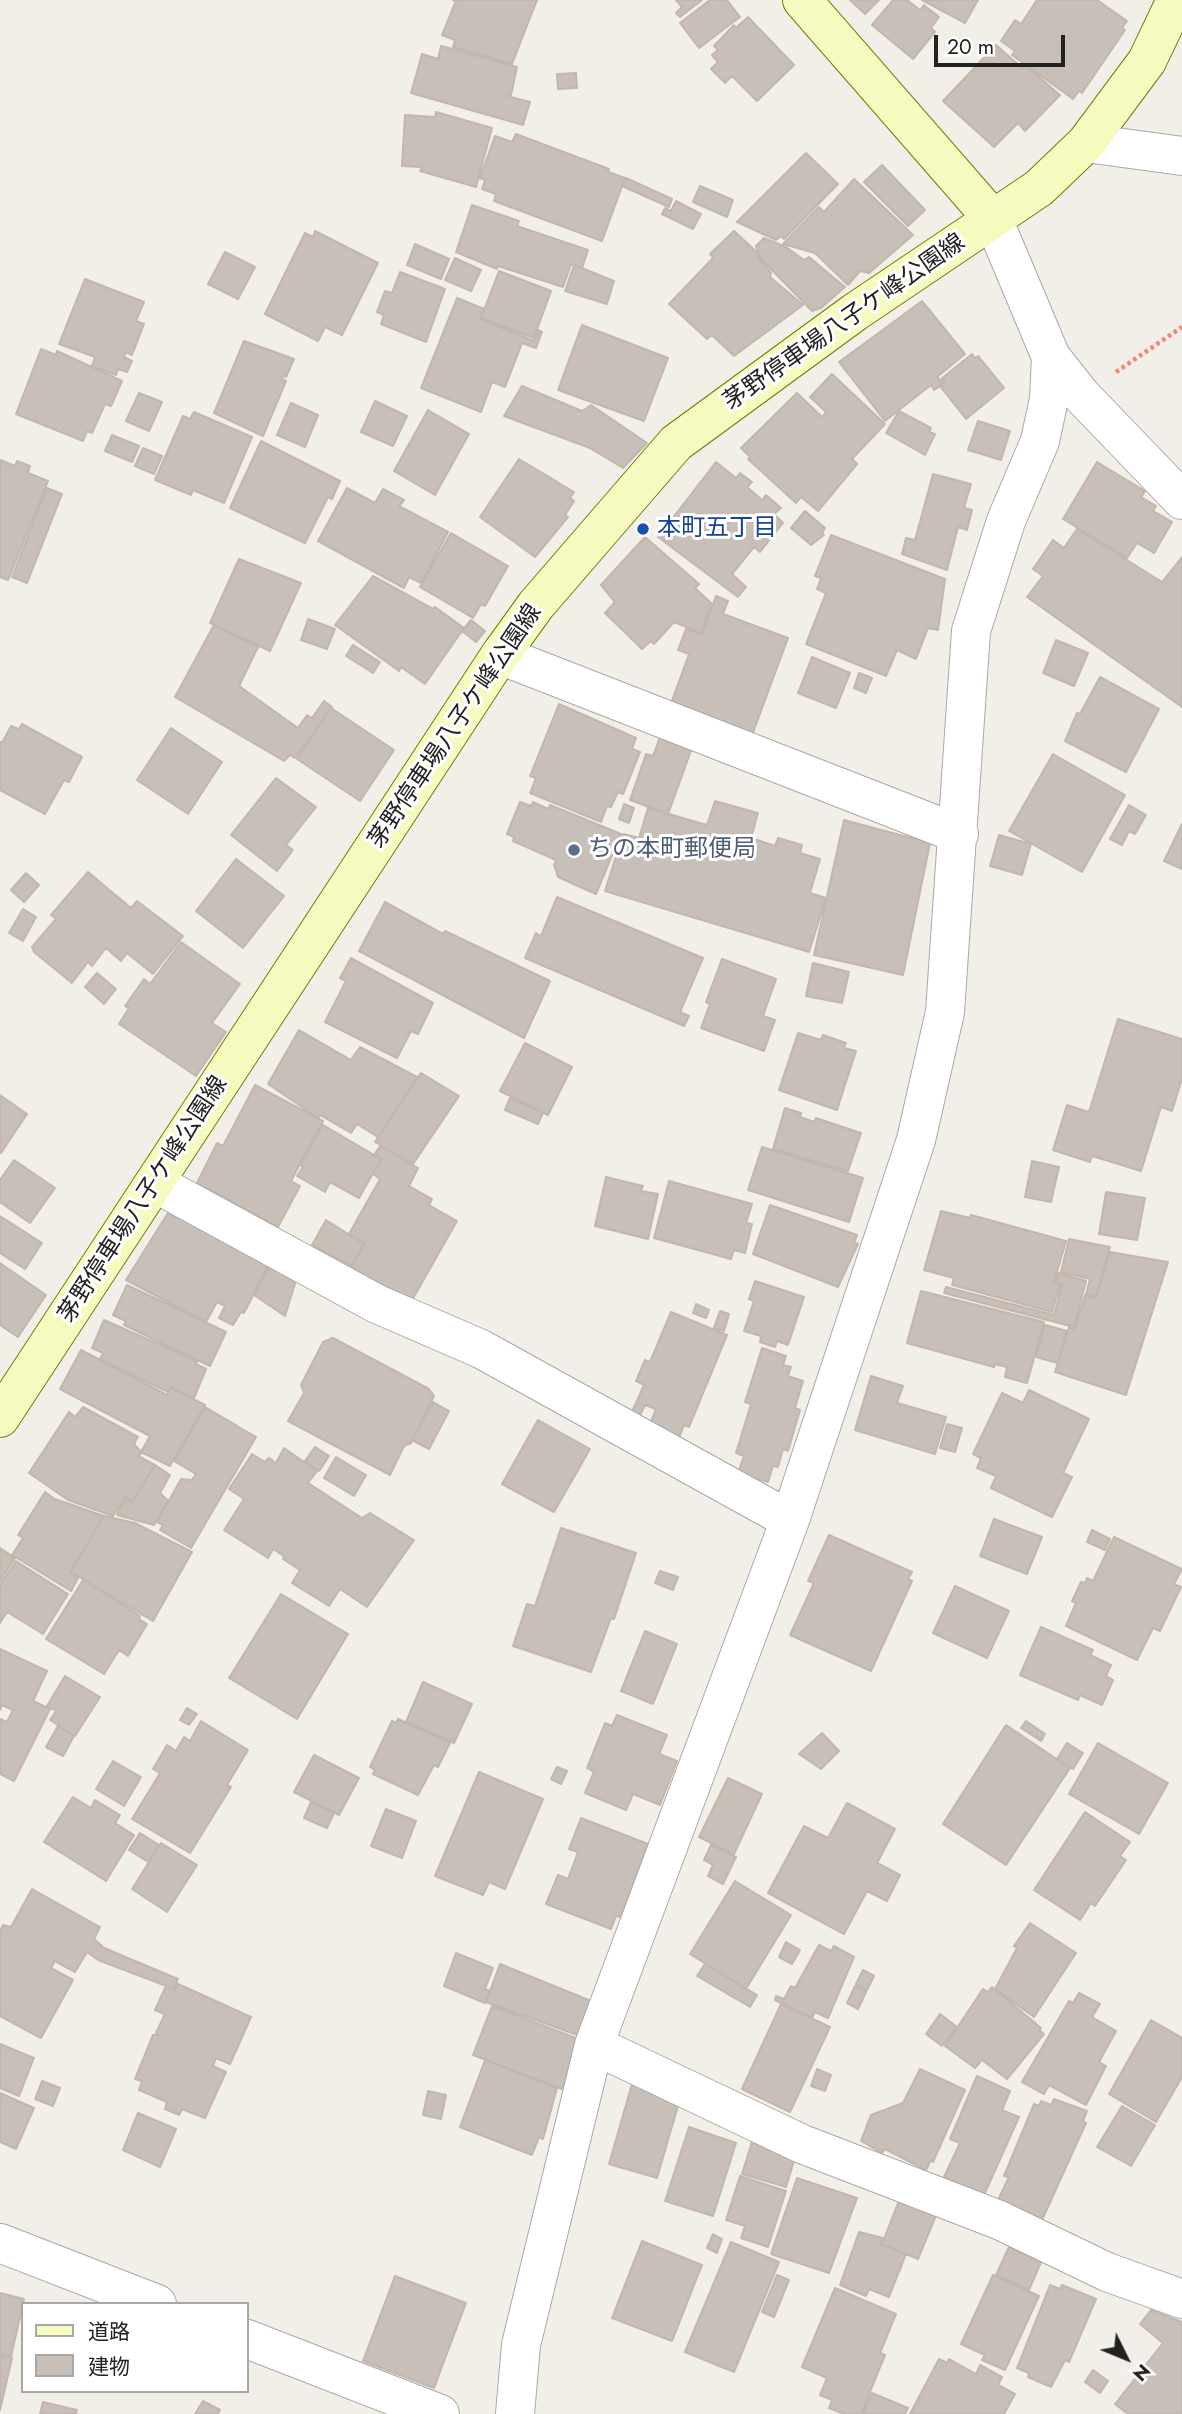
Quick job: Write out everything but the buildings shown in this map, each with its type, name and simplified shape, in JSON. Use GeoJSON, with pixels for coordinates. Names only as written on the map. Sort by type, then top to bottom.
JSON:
{"type":"FeatureCollection","features":[{"type":"Feature","properties":{"kind":"main road"},"geometry":{"type":"LineString","coordinates":[[802,0],[993,219]]}},
{"type":"Feature","properties":{"kind":"main road","name":"茅野停車場八子ケ峰公園線"},"geometry":{"type":"LineString","coordinates":[[0,1418],[500,655],[536,605],[676,443],[855,312],[1039,188],[1086,143],[1147,61],[1176,0]]}},
{"type":"Feature","properties":{"kind":"street"},"geometry":{"type":"LineString","coordinates":[[1086,143],[1182,156]]}},
{"type":"Feature","properties":{"kind":"street"},"geometry":{"type":"LineString","coordinates":[[993,219],[1051,357],[1082,396],[1182,499]]}},
{"type":"Feature","properties":{"kind":"street"},"geometry":{"type":"LineString","coordinates":[[515,2414],[521,2345],[594,2045],[790,1520],[916,1140],[945,1012],[971,631],[1006,521],[1040,441],[1049,399],[1051,357]]}},
{"type":"Feature","properties":{"kind":"street"},"geometry":{"type":"LineString","coordinates":[[500,655],[958,834]]}},
{"type":"Feature","properties":{"kind":"street"},"geometry":{"type":"LineString","coordinates":[[155,1183],[377,1304],[481,1349],[790,1520]]}},
{"type":"Feature","properties":{"kind":"street"},"geometry":{"type":"LineString","coordinates":[[594,2045],[802,2144],[999,2220],[1107,2272],[1182,2299]]}},
{"type":"Feature","properties":{"kind":"street"},"geometry":{"type":"LineString","coordinates":[[0,2243],[152,2302]]}},
{"type":"Feature","properties":{"kind":"street"},"geometry":{"type":"LineString","coordinates":[[248,2339],[440,2414]]}},
{"type":"Feature","properties":{"kind":"path"},"geometry":{"type":"LineString","coordinates":[[1082,396],[1182,327]]}},
{"type":"Feature","properties":{"kind":"place","name":"本町五丁目"},"geometry":{"type":"Point","coordinates":[643,529]}},
{"type":"Feature","properties":{"kind":"place","name":"ちの本町郵便局"},"geometry":{"type":"Point","coordinates":[574,850]}}]}
